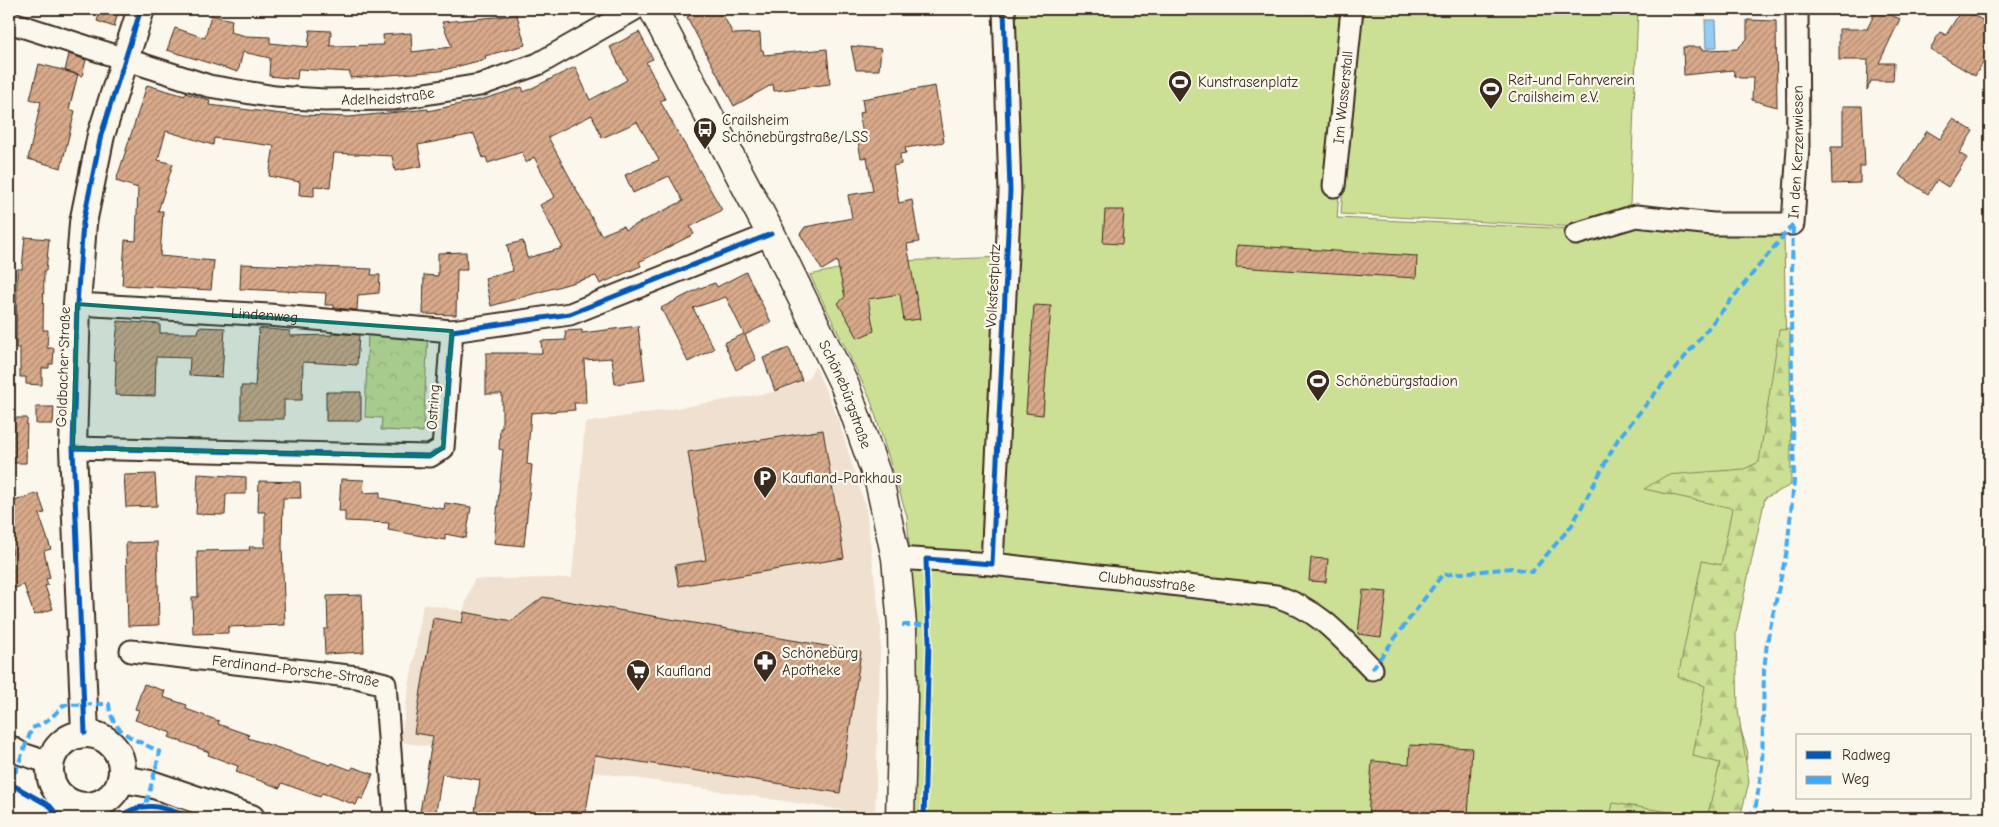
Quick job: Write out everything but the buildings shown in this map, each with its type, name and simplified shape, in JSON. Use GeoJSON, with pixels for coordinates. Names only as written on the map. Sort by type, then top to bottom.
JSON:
{"type":"FeatureCollection","features":[{"type":"Feature","properties":{"kind":"main road","name":"Schönebürgstraße"},"geometry":{"type":"LineString","coordinates":[[653,9],[771,234],[845,386],[880,485],[896,558],[902,625],[903,698],[900,818]]}},
{"type":"Feature","properties":{"kind":"street","name":"Goldbacher Straße"},"geometry":{"type":"LineString","coordinates":[[85,733],[73,448],[77,304],[83,223],[101,134],[141,9]]}},
{"type":"Feature","properties":{"kind":"street","name":"Adelheidstraße"},"geometry":{"type":"LineString","coordinates":[[9,22],[209,86],[276,97],[325,100],[394,99],[480,85],[538,64],[635,9]]}},
{"type":"Feature","properties":{"kind":"street","name":"Volksfestplatz"},"geometry":{"type":"LineString","coordinates":[[992,564],[1010,191],[1004,9]]}},
{"type":"Feature","properties":{"kind":"street","name":"Im Wasserstall"},"geometry":{"type":"LineString","coordinates":[[1334,186],[1352,9]]}},
{"type":"Feature","properties":{"kind":"street","name":"In den Kerzenwiesen"},"geometry":{"type":"LineString","coordinates":[[1576,234],[1636,216],[1713,224],[1793,224],[1798,147],[1797,9]]}},
{"type":"Feature","properties":{"kind":"street"},"geometry":{"type":"LineString","coordinates":[[452,331],[570,314],[771,234]]}},
{"type":"Feature","properties":{"kind":"street","name":"Lindenweg"},"geometry":{"type":"LineString","coordinates":[[77,304],[269,315],[452,331]]}},
{"type":"Feature","properties":{"kind":"street","name":"Ostring"},"geometry":{"type":"LineString","coordinates":[[73,448],[430,456],[443,448],[452,331]]}},
{"type":"Feature","properties":{"kind":"street","name":"Clubhausstraße"},"geometry":{"type":"LineString","coordinates":[[896,558],[992,564],[1276,596],[1298,603],[1321,617],[1372,669]]}},
{"type":"Feature","properties":{"kind":"street","name":"Ferdinand-Porsche-Straße"},"geometry":{"type":"LineString","coordinates":[[131,650],[357,677],[385,684],[395,818]]}},
{"type":"Feature","properties":{"kind":"street"},"geometry":{"type":"LineString","coordinates":[[85,733],[98,735],[110,742],[120,759],[121,779],[115,792],[88,812],[63,798],[54,787],[50,774],[50,762],[63,741],[85,733]]}},
{"type":"Feature","properties":{"kind":"street"},"geometry":{"type":"LineString","coordinates":[[9,746],[22,754],[50,762]]}},
{"type":"Feature","properties":{"kind":"street"},"geometry":{"type":"LineString","coordinates":[[121,779],[152,784],[251,818]]}},
{"type":"Feature","properties":{"kind":"highlighted area"},"geometry":{"type":"Polygon","coordinates":[[[77,304],[452,331],[443,448],[430,456],[73,448],[77,304]]]}},
{"type":"Feature","properties":{"kind":"shaded area","name":"Kaufland"},"geometry":{"type":"Polygon","coordinates":[[[815,366],[837,416],[866,509],[881,630],[875,815],[400,742],[423,604],[463,611],[474,579],[572,578],[585,423],[775,392],[808,379],[815,366]]]}},
{"type":"Feature","properties":{"kind":"green space","name":"Schönebürgstadion"},"geometry":{"type":"Polygon","coordinates":[[[1012,9],[1257,9],[1353,17],[1337,218],[1574,229],[1634,207],[1784,232],[1786,363],[1719,659],[1748,753],[1729,818],[914,818],[915,623],[907,516],[870,398],[810,275],[870,262],[1007,257],[1012,9]]]}},
{"type":"Feature","properties":{"kind":"green space","name":"Reit-und Fahrverein Crailsheim e.V."},"geometry":{"type":"Polygon","coordinates":[[[1340,9],[1638,9],[1630,204],[1578,227],[1341,214],[1355,17],[1340,9]]]}},
{"type":"Feature","properties":{"kind":"green space"},"geometry":{"type":"Polygon","coordinates":[[[1790,329],[1791,485],[1765,498],[1736,633],[1738,710],[1749,782],[1740,818],[1707,818],[1720,763],[1693,756],[1705,686],[1678,677],[1702,561],[1721,565],[1732,508],[1644,489],[1667,475],[1744,469],[1759,462],[1779,330],[1790,329]]]}},
{"type":"Feature","properties":{"kind":"green space"},"geometry":{"type":"Polygon","coordinates":[[[368,331],[428,333],[423,432],[381,430],[382,418],[365,417],[368,331]]]}},
{"type":"Feature","properties":{"kind":"green space"},"geometry":{"type":"Polygon","coordinates":[[[1613,803],[1707,818],[1610,818],[1613,803]]]}},
{"type":"Feature","properties":{"kind":"water"},"geometry":{"type":"Polygon","coordinates":[[[1705,20],[1716,20],[1717,47],[1706,48],[1705,20]]]}},
{"type":"Feature","properties":{"kind":"marked path"},"geometry":{"type":"LineString","coordinates":[[1372,669],[1442,575],[1512,568],[1532,572],[1572,525],[1618,439],[1793,224]]}},
{"type":"Feature","properties":{"kind":"marked path"},"geometry":{"type":"LineString","coordinates":[[1749,818],[1756,805],[1762,768],[1764,671],[1767,642],[1787,550],[1794,482],[1791,318],[1793,224]]}},
{"type":"Feature","properties":{"kind":"marked path"},"geometry":{"type":"LineString","coordinates":[[902,625],[928,625]]}},
{"type":"Feature","properties":{"kind":"marked path"},"geometry":{"type":"LineString","coordinates":[[11,784],[32,728],[49,719],[63,705],[109,704],[114,722],[120,729],[134,739],[160,752],[146,805]]}},
{"type":"Feature","properties":{"kind":"cycle path"},"geometry":{"type":"LineString","coordinates":[[85,733],[73,448],[77,304],[83,223],[101,135],[141,9]]}},
{"type":"Feature","properties":{"kind":"cycle path"},"geometry":{"type":"LineString","coordinates":[[924,818],[929,642],[926,559],[992,564],[1010,191],[1004,9]]}},
{"type":"Feature","properties":{"kind":"cycle path"},"geometry":{"type":"LineString","coordinates":[[73,448],[430,456],[443,448],[452,331],[570,314],[771,234]]}},
{"type":"Feature","properties":{"kind":"cycle path"},"geometry":{"type":"LineString","coordinates":[[9,783],[50,806],[60,818]]}},
{"type":"Feature","properties":{"kind":"cycle path"},"geometry":{"type":"LineString","coordinates":[[118,818],[136,808],[145,807],[164,808],[193,818]]}},
{"type":"Feature","properties":{"kind":"place","name":"Kunstrasenplatz"},"geometry":{"type":"Point","coordinates":[1180,103]}},
{"type":"Feature","properties":{"kind":"place","name":"Reit-und Fahrverein Crailsheim e.V."},"geometry":{"type":"Point","coordinates":[1491,110]}},
{"type":"Feature","properties":{"kind":"place","name":"Crailsheim Schönebürgstraße/LSS"},"geometry":{"type":"Point","coordinates":[705,150]}},
{"type":"Feature","properties":{"kind":"place","name":"Schönebürgstadion"},"geometry":{"type":"Point","coordinates":[1318,402]}},
{"type":"Feature","properties":{"kind":"place","name":"Kaufland-Parkhaus"},"geometry":{"type":"Point","coordinates":[765,499]}},
{"type":"Feature","properties":{"kind":"place","name":"Schönebürg Apotheke"},"geometry":{"type":"Point","coordinates":[765,683]}},
{"type":"Feature","properties":{"kind":"place","name":"Kaufland"},"geometry":{"type":"Point","coordinates":[638,692]}}]}
